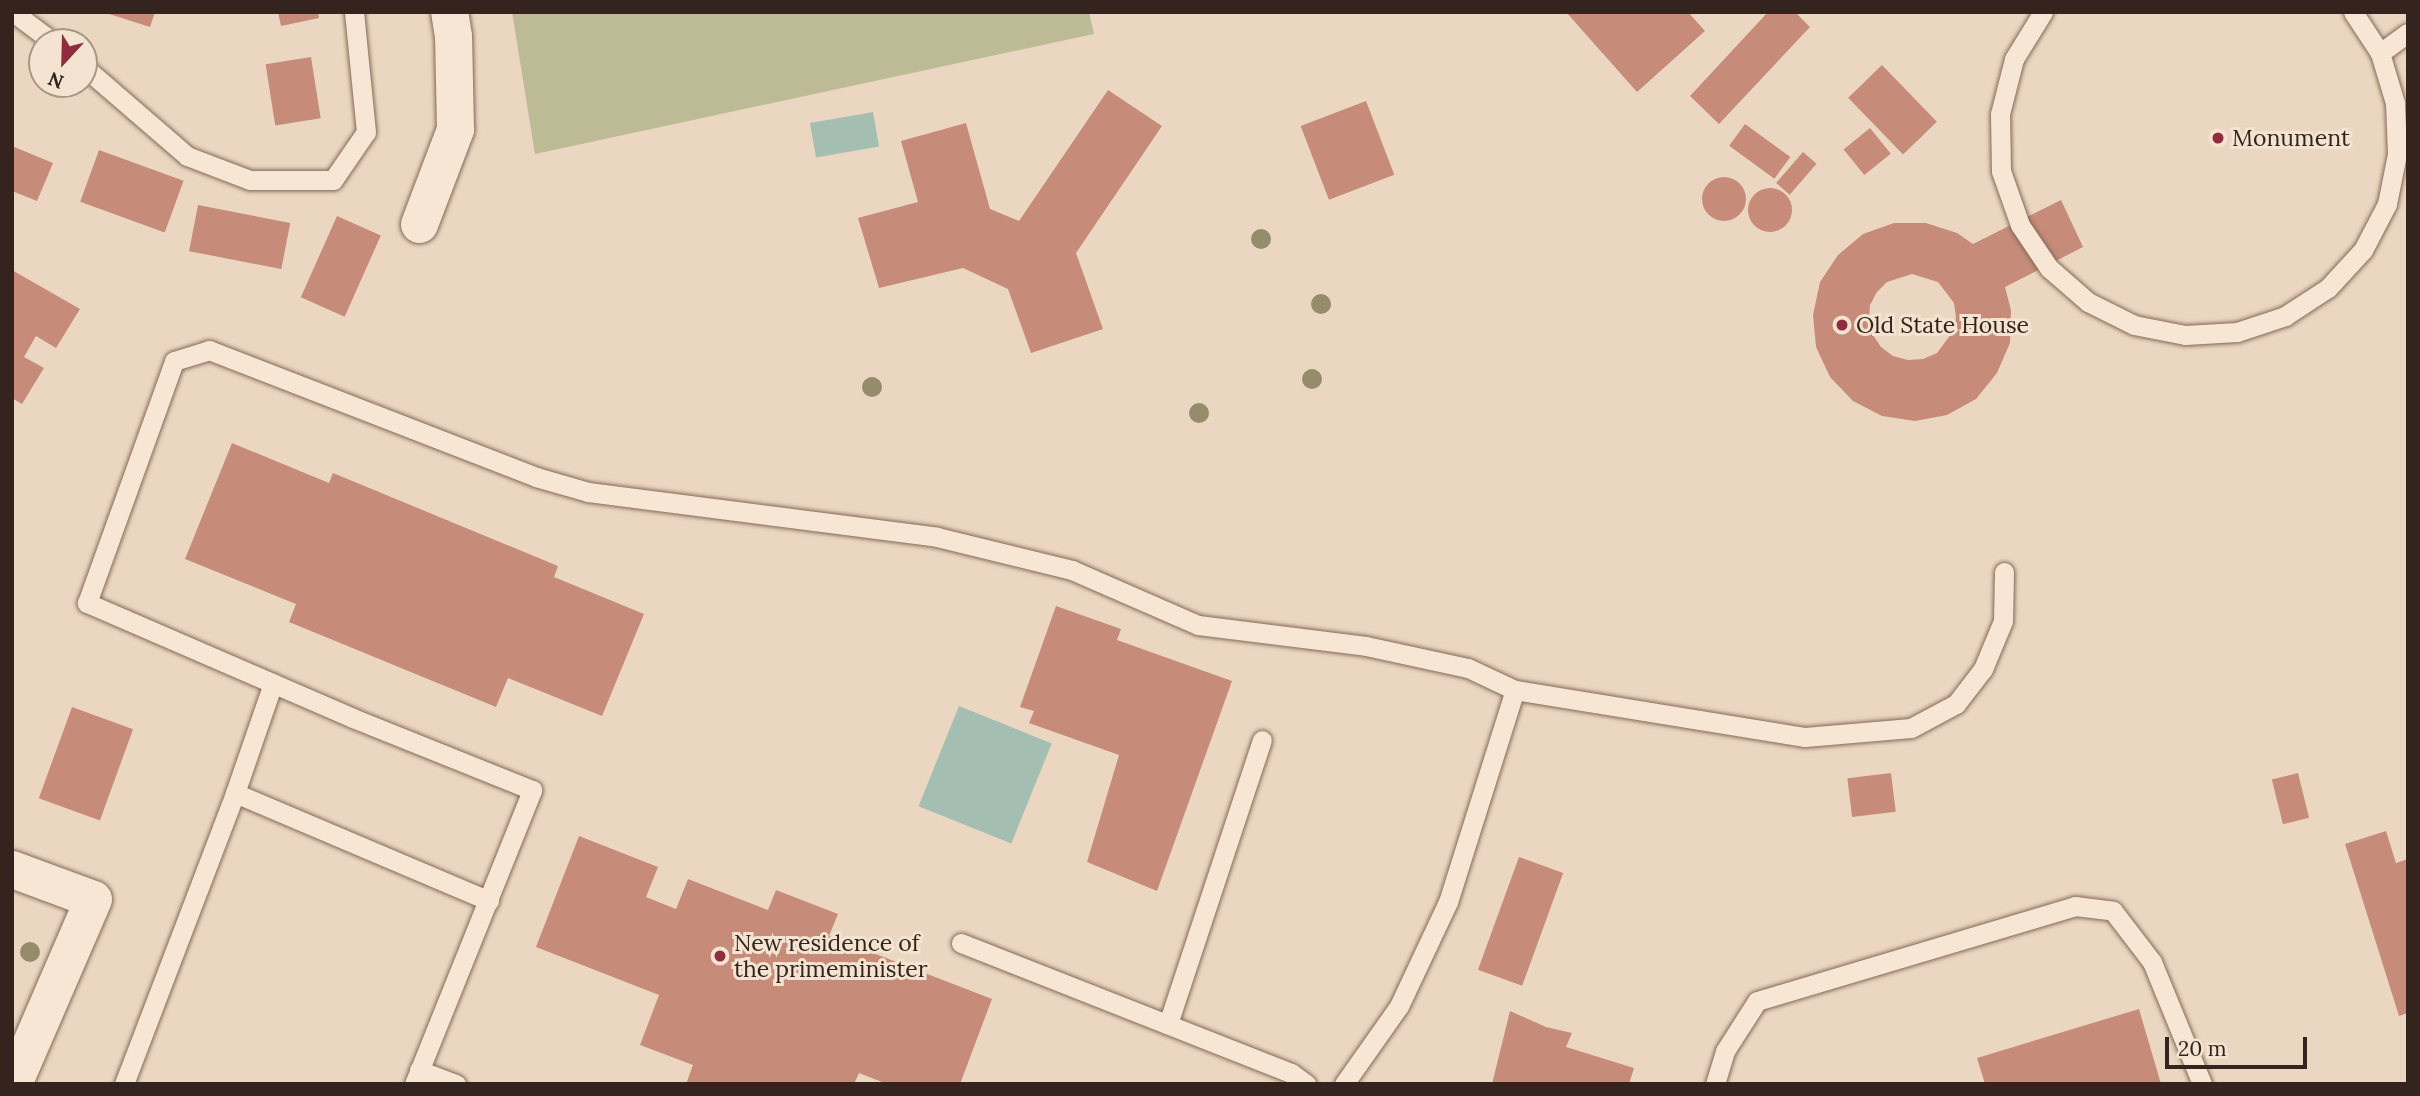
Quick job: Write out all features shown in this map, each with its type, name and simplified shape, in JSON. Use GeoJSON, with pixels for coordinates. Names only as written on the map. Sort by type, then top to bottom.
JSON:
{"type":"FeatureCollection","features":[{"type":"Feature","properties":{"kind":"street"},"geometry":{"type":"LineString","coordinates":[[419,224],[455,129],[453,36],[449,12]]}},
{"type":"Feature","properties":{"kind":"street"},"geometry":{"type":"LineString","coordinates":[[12,869],[93,899],[13,1084]]}},
{"type":"Feature","properties":{"kind":"lane"},"geometry":{"type":"LineString","coordinates":[[13,12],[34,28]]}},
{"type":"Feature","properties":{"kind":"lane"},"geometry":{"type":"LineString","coordinates":[[98,78],[187,156],[250,180],[333,180],[366,132],[355,12]]}},
{"type":"Feature","properties":{"kind":"lane"},"geometry":{"type":"LineString","coordinates":[[2043,12],[2014,59],[2000,114],[2001,171],[2020,225],[2049,268],[2088,302],[2134,325],[2185,335],[2236,332],[2285,316],[2329,288],[2363,250],[2387,204],[2397,154],[2395,103],[2380,53],[2353,12]]}},
{"type":"Feature","properties":{"kind":"lane"},"geometry":{"type":"LineString","coordinates":[[2380,53],[2408,33]]}},
{"type":"Feature","properties":{"kind":"lane"},"geometry":{"type":"LineString","coordinates":[[456,1084],[417,1077],[532,790],[87,603],[174,361],[209,349],[536,477],[587,492],[937,537],[1072,570],[1198,625],[1366,646],[1468,668],[1515,690],[1805,737],[1911,728],[1956,704],[1983,668],[2003,621],[2004,572]]}},
{"type":"Feature","properties":{"kind":"lane"},"geometry":{"type":"LineString","coordinates":[[124,1084],[235,793],[273,683]]}},
{"type":"Feature","properties":{"kind":"lane"},"geometry":{"type":"LineString","coordinates":[[1344,1084],[1399,1006],[1448,902],[1515,690]]}},
{"type":"Feature","properties":{"kind":"lane"},"geometry":{"type":"LineString","coordinates":[[1168,1024],[1262,740]]}},
{"type":"Feature","properties":{"kind":"lane"},"geometry":{"type":"LineString","coordinates":[[235,793],[489,901]]}},
{"type":"Feature","properties":{"kind":"lane"},"geometry":{"type":"LineString","coordinates":[[1715,1084],[1725,1051],[1756,1001],[2075,905],[2113,911],[2152,962],[2202,1084]]}},
{"type":"Feature","properties":{"kind":"lane"},"geometry":{"type":"LineString","coordinates":[[961,943],[1291,1073],[1306,1084]]}},
{"type":"Feature","properties":{"kind":"shaded area"},"geometry":{"type":"Polygon","coordinates":[[[512,12],[1089,12],[1094,34],[535,154],[512,12]]]}},
{"type":"Feature","properties":{"kind":"shaded area"},"geometry":{"type":"Polygon","coordinates":[[[873,112],[879,146],[816,158],[810,123],[873,112]]]}},
{"type":"Feature","properties":{"kind":"shaded area"},"geometry":{"type":"Polygon","coordinates":[[[959,706],[1052,743],[1011,844],[919,806],[959,706]]]}},
{"type":"Feature","properties":{"kind":"building"},"geometry":{"type":"Polygon","coordinates":[[[103,12],[155,12],[150,27],[103,12]]]}},
{"type":"Feature","properties":{"kind":"building"},"geometry":{"type":"Polygon","coordinates":[[[278,12],[318,12],[319,18],[281,26],[278,12]]]}},
{"type":"Feature","properties":{"kind":"building"},"geometry":{"type":"Polygon","coordinates":[[[1566,12],[1688,12],[1705,31],[1637,92],[1566,12]]]}},
{"type":"Feature","properties":{"kind":"building"},"geometry":{"type":"Polygon","coordinates":[[[1768,12],[1795,12],[1810,27],[1719,124],[1690,96],[1768,12]]]}},
{"type":"Feature","properties":{"kind":"building"},"geometry":{"type":"Polygon","coordinates":[[[311,57],[321,118],[275,125],[266,64],[311,57]]]}},
{"type":"Feature","properties":{"kind":"building"},"geometry":{"type":"Polygon","coordinates":[[[1882,65],[1937,122],[1903,154],[1848,98],[1882,65]]]}},
{"type":"Feature","properties":{"kind":"building"},"geometry":{"type":"Polygon","coordinates":[[[1108,90],[1162,126],[1076,253],[1103,329],[1031,353],[1008,289],[963,268],[879,288],[858,218],[918,202],[901,141],[966,123],[990,209],[1019,221],[1108,90]]]}},
{"type":"Feature","properties":{"kind":"building"},"geometry":{"type":"Polygon","coordinates":[[[1366,101],[1394,175],[1329,200],[1301,126],[1366,101]]]}},
{"type":"Feature","properties":{"kind":"building"},"geometry":{"type":"Polygon","coordinates":[[[1745,124],[1790,157],[1774,179],[1729,146],[1745,124]]]}},
{"type":"Feature","properties":{"kind":"building"},"geometry":{"type":"Polygon","coordinates":[[[1870,128],[1891,154],[1864,175],[1844,149],[1870,128]]]}},
{"type":"Feature","properties":{"kind":"building"},"geometry":{"type":"Polygon","coordinates":[[[12,146],[53,163],[37,201],[12,191],[12,146]]]}},
{"type":"Feature","properties":{"kind":"building"},"geometry":{"type":"Polygon","coordinates":[[[99,150],[184,181],[165,232],[80,202],[99,150]]]}},
{"type":"Feature","properties":{"kind":"building"},"geometry":{"type":"Polygon","coordinates":[[[1803,152],[1817,164],[1790,195],[1776,183],[1803,152]]]}},
{"type":"Feature","properties":{"kind":"building"},"geometry":{"type":"Polygon","coordinates":[[[1724,177],[1740,183],[1746,199],[1740,215],[1724,221],[1708,215],[1702,199],[1708,183],[1724,177]]]}},
{"type":"Feature","properties":{"kind":"building"},"geometry":{"type":"Polygon","coordinates":[[[1770,188],[1786,194],[1792,210],[1786,226],[1770,232],[1754,226],[1748,210],[1754,194],[1770,188]]]}},
{"type":"Feature","properties":{"kind":"building","name":"Old State House"},"geometry":{"type":"Polygon","coordinates":[[[2061,200],[2083,247],[2005,287],[2011,310],[2010,343],[1997,373],[1976,399],[1947,415],[1915,421],[1882,416],[1853,401],[1830,377],[1816,347],[1813,315],[1820,282],[1838,255],[1863,234],[1894,223],[1926,223],[1957,233],[1973,244],[2061,200]],[[1912,274],[1887,282],[1877,292],[1870,305],[1869,320],[1873,335],[1881,347],[1893,356],[1908,360],[1923,359],[1937,353],[1954,330],[1954,303],[1938,282],[1912,274]]]}},
{"type":"Feature","properties":{"kind":"building"},"geometry":{"type":"Polygon","coordinates":[[[198,205],[290,223],[281,269],[189,251],[198,205]]]}},
{"type":"Feature","properties":{"kind":"building"},"geometry":{"type":"Polygon","coordinates":[[[337,216],[381,236],[345,317],[301,297],[337,216]]]}},
{"type":"Feature","properties":{"kind":"building"},"geometry":{"type":"Polygon","coordinates":[[[12,270],[80,309],[56,348],[36,336],[24,357],[44,368],[22,404],[12,398],[12,270]]]}},
{"type":"Feature","properties":{"kind":"building"},"geometry":{"type":"Polygon","coordinates":[[[232,443],[329,483],[333,473],[558,566],[554,577],[644,614],[602,716],[508,678],[496,707],[289,622],[296,604],[185,559],[232,443]]]}},
{"type":"Feature","properties":{"kind":"building"},"geometry":{"type":"Polygon","coordinates":[[[1056,606],[1121,629],[1117,640],[1232,681],[1157,891],[1087,862],[1119,755],[1029,723],[1034,711],[1020,707],[1056,606]]]}},
{"type":"Feature","properties":{"kind":"building"},"geometry":{"type":"Polygon","coordinates":[[[72,707],[133,729],[100,820],[39,798],[72,707]]]}},
{"type":"Feature","properties":{"kind":"building"},"geometry":{"type":"Polygon","coordinates":[[[1891,773],[1896,812],[1852,817],[1847,778],[1891,773]]]}},
{"type":"Feature","properties":{"kind":"building"},"geometry":{"type":"Polygon","coordinates":[[[2298,773],[2309,818],[2283,824],[2272,780],[2298,773]]]}},
{"type":"Feature","properties":{"kind":"building"},"geometry":{"type":"Polygon","coordinates":[[[2386,831],[2396,863],[2408,859],[2408,1013],[2399,1016],[2345,844],[2386,831]]]}},
{"type":"Feature","properties":{"kind":"building","name":"New residence of the primeminister"},"geometry":{"type":"Polygon","coordinates":[[[579,836],[658,867],[646,897],[676,909],[688,879],[768,910],[776,890],[838,914],[829,936],[992,999],[960,1084],[887,1084],[859,1073],[854,1084],[686,1084],[693,1065],[640,1045],[659,995],[536,947],[579,836]]]}},
{"type":"Feature","properties":{"kind":"building"},"geometry":{"type":"Polygon","coordinates":[[[1519,857],[1563,873],[1522,986],[1478,970],[1519,857]]]}},
{"type":"Feature","properties":{"kind":"building"},"geometry":{"type":"Polygon","coordinates":[[[2139,1009],[2161,1084],[1985,1084],[1977,1058],[2139,1009]]]}},
{"type":"Feature","properties":{"kind":"building"},"geometry":{"type":"Polygon","coordinates":[[[1510,1011],[1546,1027],[1572,1033],[1566,1047],[1634,1068],[1629,1084],[1492,1084],[1510,1011]]]}},
{"type":"Feature","properties":{"kind":"place","name":"Monument"},"geometry":{"type":"Point","coordinates":[2218,138]}},
{"type":"Feature","properties":{"kind":"place","name":"Old State House"},"geometry":{"type":"Point","coordinates":[1842,325]}},
{"type":"Feature","properties":{"kind":"place","name":"New residence of the primeminister"},"geometry":{"type":"Point","coordinates":[720,956]}}]}
